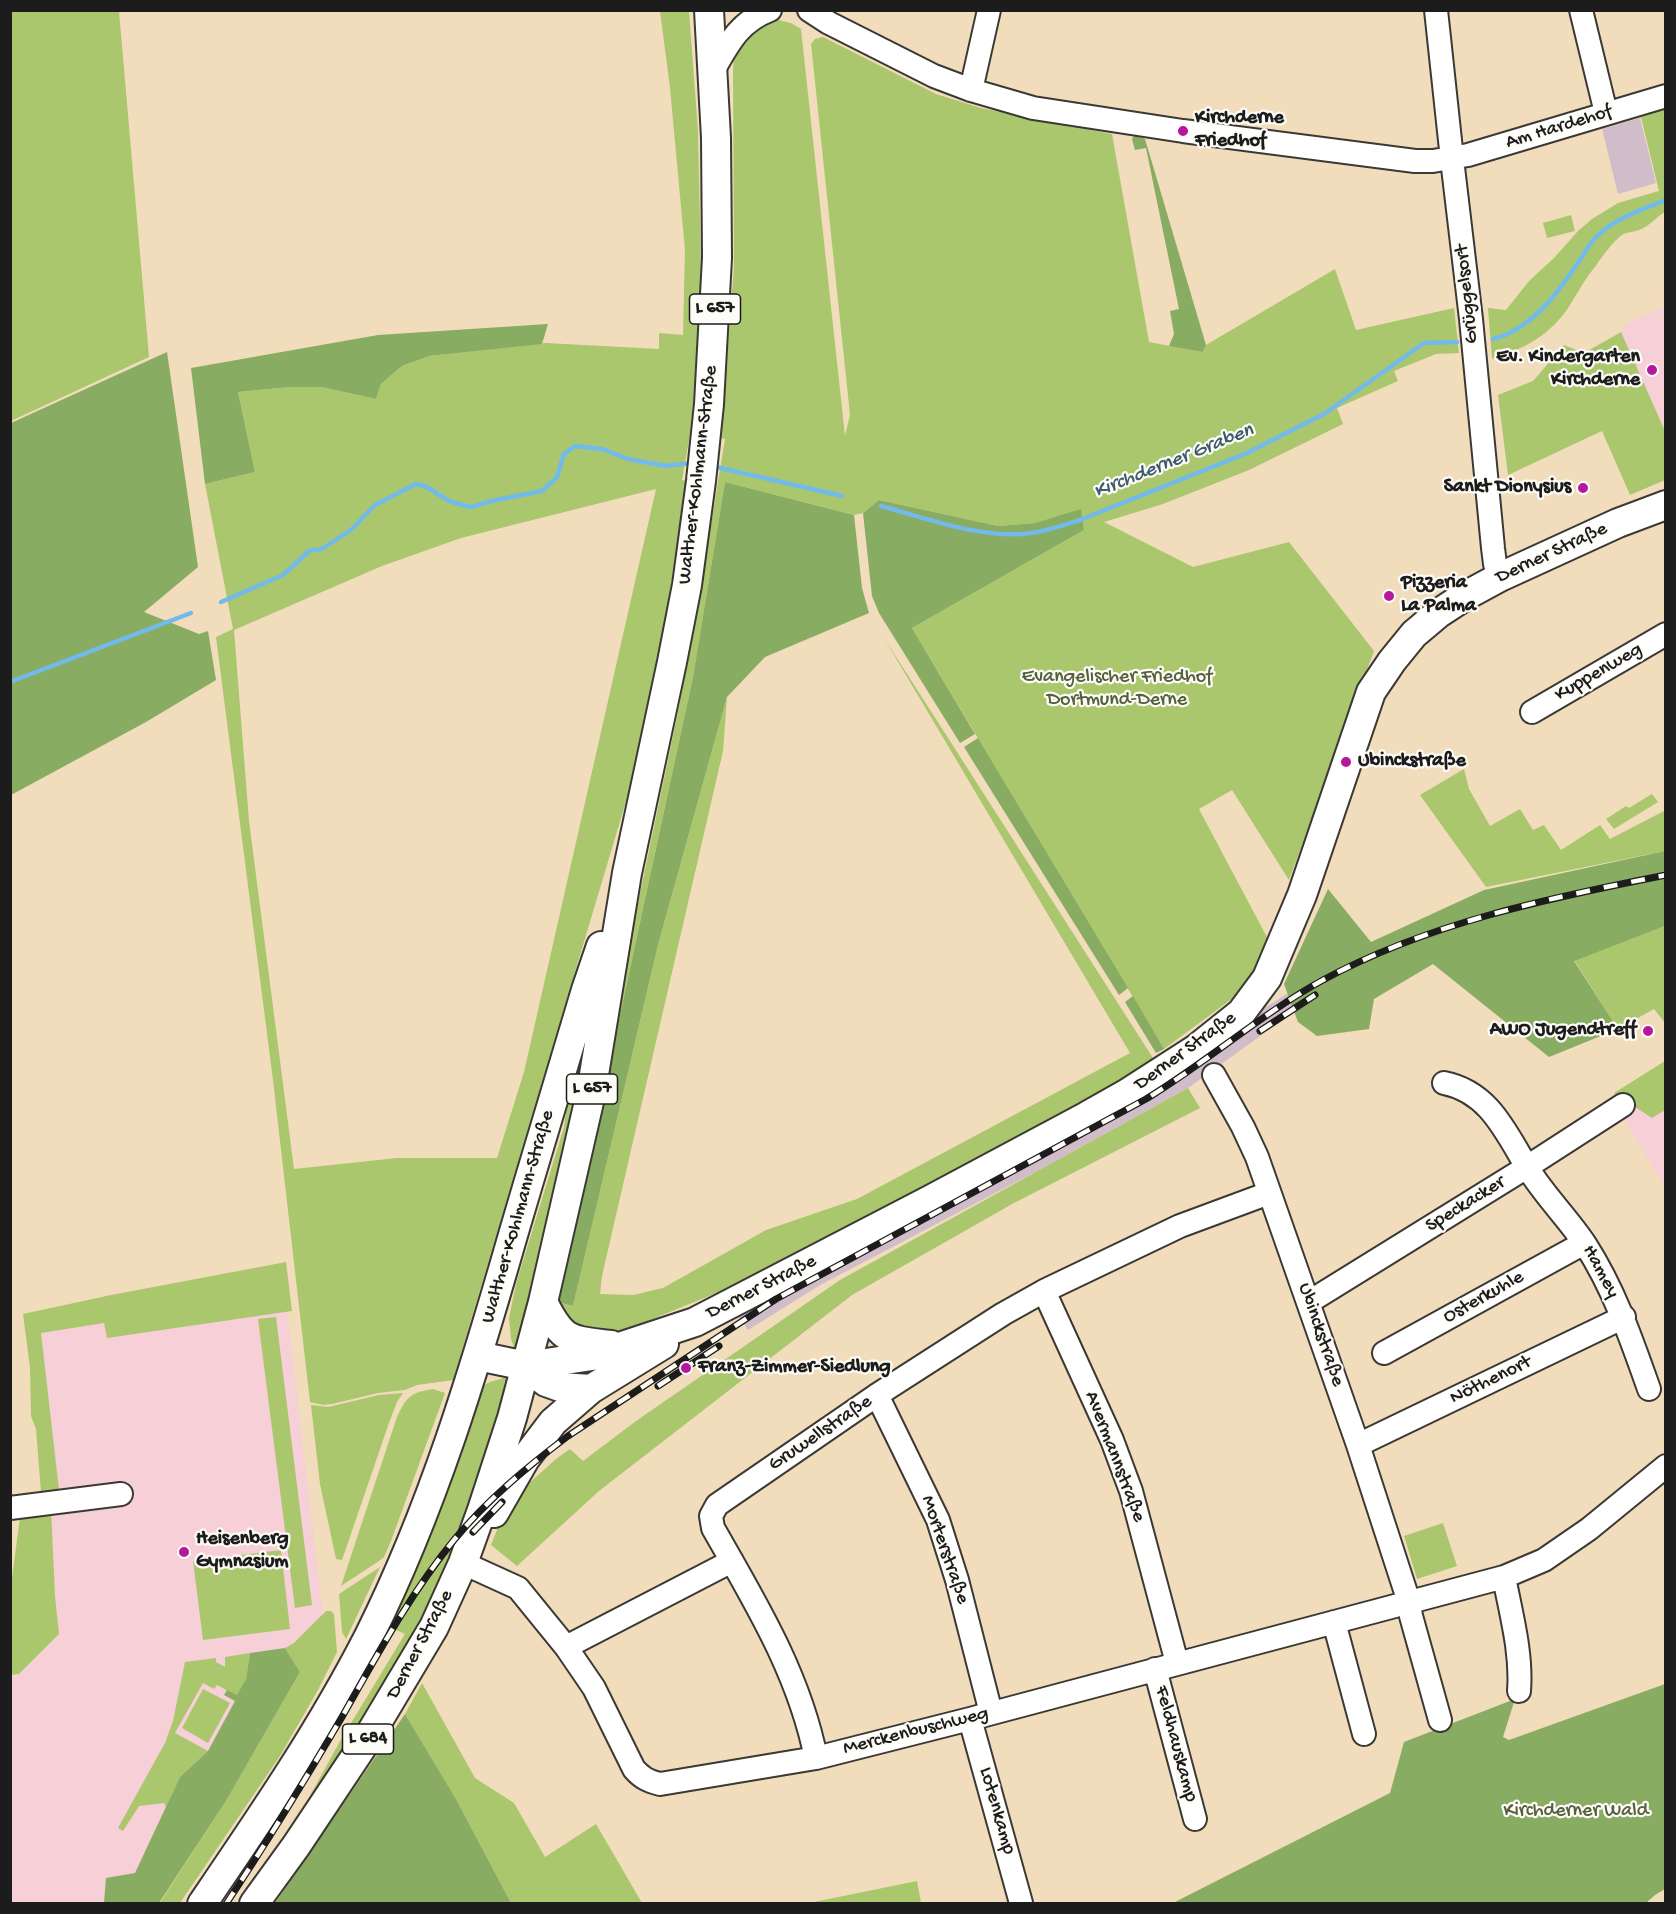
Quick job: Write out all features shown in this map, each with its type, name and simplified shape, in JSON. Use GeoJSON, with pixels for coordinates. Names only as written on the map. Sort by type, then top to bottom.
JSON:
{"type":"FeatureCollection","features":[{"type":"Feature","properties":{"kind":"main road","name":"Walther-Kohlmann-Straße"},"geometry":{"type":"LineString","coordinates":[[526,1366],[591,1093],[627,873],[687,585],[706,436],[715,324],[716,138],[709,10]]}},
{"type":"Feature","properties":{"kind":"main road","name":"Derner Straße"},"geometry":{"type":"LineString","coordinates":[[526,1366],[592,1356],[695,1322],[920,1206],[1126,1095],[1196,1049],[1241,1013],[1267,978],[1315,859],[1371,692],[1414,634],[1439,613],[1500,577],[1618,523],[1665,505]]}},
{"type":"Feature","properties":{"kind":"main road","name":"Walther-Kohlmann-Straße"},"geometry":{"type":"LineString","coordinates":[[478,1356],[586,990],[627,873]]}},
{"type":"Feature","properties":{"kind":"main road"},"geometry":{"type":"LineString","coordinates":[[543,1302],[557,1329],[568,1337],[580,1342],[623,1346]]}},
{"type":"Feature","properties":{"kind":"main road"},"geometry":{"type":"LineString","coordinates":[[463,1563],[538,1440],[553,1422],[591,1389],[660,1347],[695,1322]]}},
{"type":"Feature","properties":{"kind":"main road"},"geometry":{"type":"LineString","coordinates":[[478,1356],[526,1366],[553,1385],[591,1389]]}},
{"type":"Feature","properties":{"kind":"main road","name":"L 684"},"geometry":{"type":"LineString","coordinates":[[202,1904],[284,1785],[369,1635],[407,1551],[450,1441],[478,1356]]}},
{"type":"Feature","properties":{"kind":"main road","name":"L 684"},"geometry":{"type":"LineString","coordinates":[[463,1563],[512,1418],[526,1366]]}},
{"type":"Feature","properties":{"kind":"main road","name":"Derner Straße"},"geometry":{"type":"LineString","coordinates":[[254,1904],[309,1827],[396,1694],[434,1627],[463,1563]]}},
{"type":"Feature","properties":{"kind":"street"},"geometry":{"type":"LineString","coordinates":[[713,71],[727,46],[746,23],[755,16],[770,10]]}},
{"type":"Feature","properties":{"kind":"street"},"geometry":{"type":"LineString","coordinates":[[795,10],[829,23]]}},
{"type":"Feature","properties":{"kind":"street"},"geometry":{"type":"LineString","coordinates":[[809,10],[829,23]]}},
{"type":"Feature","properties":{"kind":"street"},"geometry":{"type":"LineString","coordinates":[[971,90],[989,10]]}},
{"type":"Feature","properties":{"kind":"street","name":"Grüggelsort"},"geometry":{"type":"LineString","coordinates":[[1436,10],[1471,320],[1492,548],[1500,577]]}},
{"type":"Feature","properties":{"kind":"street"},"geometry":{"type":"LineString","coordinates":[[1581,10],[1606,113]]}},
{"type":"Feature","properties":{"kind":"street","name":"Am Hardehof"},"geometry":{"type":"LineString","coordinates":[[829,23],[934,76],[971,90],[1033,108],[1129,124],[1415,161],[1452,159],[1468,155],[1665,96]]}},
{"type":"Feature","properties":{"kind":"street","name":"Kuppenweg"},"geometry":{"type":"LineString","coordinates":[[1532,712],[1665,634]]}},
{"type":"Feature","properties":{"kind":"street","name":"Ubinckstraße"},"geometry":{"type":"LineString","coordinates":[[1214,1075],[1257,1157],[1358,1445],[1408,1602]]}},
{"type":"Feature","properties":{"kind":"street","name":"Hamey"},"geometry":{"type":"LineString","coordinates":[[1444,1083],[1457,1086],[1483,1101],[1527,1167],[1584,1243],[1608,1283],[1624,1317],[1649,1389]]}},
{"type":"Feature","properties":{"kind":"street","name":"Speckacker"},"geometry":{"type":"LineString","coordinates":[[1309,1302],[1623,1105]]}},
{"type":"Feature","properties":{"kind":"street","name":"Gruwellstraße"},"geometry":{"type":"LineString","coordinates":[[816,1758],[800,1697],[783,1654],[713,1528],[711,1516],[717,1505],[877,1395],[1003,1314],[1044,1291],[1180,1226],[1269,1193]]}},
{"type":"Feature","properties":{"kind":"street","name":"Osterkuhle"},"geometry":{"type":"LineString","coordinates":[[1384,1353],[1584,1243]]}},
{"type":"Feature","properties":{"kind":"street","name":"Avermannstraße"},"geometry":{"type":"LineString","coordinates":[[1044,1291],[1112,1440],[1131,1491],[1166,1666]]}},
{"type":"Feature","properties":{"kind":"street","name":"Nöthenort"},"geometry":{"type":"LineString","coordinates":[[1358,1445],[1624,1317]]}},
{"type":"Feature","properties":{"kind":"street","name":"Morterstraße"},"geometry":{"type":"LineString","coordinates":[[877,1395],[938,1520],[957,1580],[981,1716]]}},
{"type":"Feature","properties":{"kind":"street","name":"Merckenbuschweg"},"geometry":{"type":"LineString","coordinates":[[463,1563],[518,1588],[566,1647],[594,1688],[634,1768],[641,1777],[660,1784],[816,1758],[1504,1577],[1544,1560],[1589,1529],[1665,1466]]}},
{"type":"Feature","properties":{"kind":"street"},"geometry":{"type":"LineString","coordinates":[[10,1508],[120,1494]]}},
{"type":"Feature","properties":{"kind":"street"},"geometry":{"type":"LineString","coordinates":[[566,1647],[732,1561]]}},
{"type":"Feature","properties":{"kind":"street"},"geometry":{"type":"LineString","coordinates":[[1504,1577],[1518,1658],[1519,1691]]}},
{"type":"Feature","properties":{"kind":"street"},"geometry":{"type":"LineString","coordinates":[[1408,1602],[1440,1720]]}},
{"type":"Feature","properties":{"kind":"street"},"geometry":{"type":"LineString","coordinates":[[1334,1622],[1364,1734]]}},
{"type":"Feature","properties":{"kind":"street","name":"Feldhauskamp"},"geometry":{"type":"LineString","coordinates":[[1166,1666],[1195,1819]]}},
{"type":"Feature","properties":{"kind":"street","name":"Lotenkamp"},"geometry":{"type":"LineString","coordinates":[[981,1716],[1021,1903]]}},
{"type":"Feature","properties":{"kind":"shaded area"},"geometry":{"type":"Polygon","coordinates":[[[1640,118],[1656,183],[1618,194],[1602,129],[1640,118]]]}},
{"type":"Feature","properties":{"kind":"shaded area","name":"Ev. Kindergarten Kirchderne"},"geometry":{"type":"Polygon","coordinates":[[[1665,300],[1665,431],[1621,332],[1625,324],[1664,307],[1662,302],[1665,300]]]}},
{"type":"Feature","properties":{"kind":"shaded area"},"geometry":{"type":"Polygon","coordinates":[[[1315,976],[1341,987],[1291,1014],[1188,1088],[1043,1168],[822,1284],[748,1330],[736,1313],[1258,1012],[1315,976]]]}},
{"type":"Feature","properties":{"kind":"shaded area"},"geometry":{"type":"Polygon","coordinates":[[[1665,1088],[1665,1188],[1622,1116],[1665,1088]]]}},
{"type":"Feature","properties":{"kind":"shaded area","name":"Heisenberg Gymnasium"},"geometry":{"type":"Polygon","coordinates":[[[282,1269],[324,1623],[125,1903],[11,1903],[10,1675],[19,1674],[59,1634],[51,1508],[28,1317],[282,1269]]]}},
{"type":"Feature","properties":{"kind":"green space"},"geometry":{"type":"Polygon","coordinates":[[[10,11],[119,11],[149,357],[11,421],[10,11]]]}},
{"type":"Feature","properties":{"kind":"green space"},"geometry":{"type":"Polygon","coordinates":[[[660,11],[689,11],[698,131],[702,317],[690,434],[682,480],[686,481],[663,639],[630,788],[453,1380],[417,1385],[405,1390],[378,1393],[332,1404],[323,1405],[310,1402],[273,1080],[216,637],[233,629],[205,484],[255,472],[238,392],[290,387],[321,387],[376,399],[381,384],[402,366],[429,356],[546,343],[659,349],[659,333],[683,335],[685,250],[670,88],[660,11]],[[656,489],[461,538],[382,566],[234,630],[249,821],[294,1169],[397,1158],[497,1158],[524,1072],[656,489]]]}},
{"type":"Feature","properties":{"kind":"green space","name":"Evangelischer Friedhof Dortmund-Derne"},"geometry":{"type":"Polygon","coordinates":[[[778,20],[791,23],[801,29],[845,436],[850,415],[811,44],[815,39],[823,37],[936,94],[981,108],[1112,134],[1149,342],[1203,352],[1206,345],[1335,269],[1356,330],[1454,308],[1459,353],[1436,354],[1394,371],[1398,381],[1337,408],[1343,424],[1249,470],[1163,504],[1104,522],[1193,567],[1289,542],[1374,651],[1289,880],[1232,790],[1199,809],[1269,941],[1256,981],[1164,1049],[912,628],[1084,530],[1081,510],[1035,523],[998,526],[879,500],[863,513],[854,515],[725,482],[693,677],[558,1302],[573,1306],[658,945],[727,697],[723,751],[602,1276],[600,1294],[633,1295],[663,1288],[766,1230],[857,1199],[1130,1053],[884,638],[1153,1058],[1154,1064],[1107,1096],[743,1282],[631,1328],[606,1335],[577,1332],[555,1299],[677,717],[725,439],[721,438],[734,266],[734,53],[740,41],[746,43],[760,29],[778,20]]]}},
{"type":"Feature","properties":{"kind":"green space"},"geometry":{"type":"Polygon","coordinates":[[[1665,102],[1665,212],[1650,224],[1637,231],[1624,234],[1615,241],[1588,276],[1563,316],[1545,333],[1515,351],[1492,359],[1488,308],[1506,310],[1529,281],[1592,219],[1618,203],[1659,191],[1641,117],[1654,112],[1652,106],[1665,102]]]}},
{"type":"Feature","properties":{"kind":"green space"},"geometry":{"type":"Polygon","coordinates":[[[1135,134],[1145,139],[1206,345],[1203,352],[1169,346],[1174,334],[1170,311],[1179,309],[1146,148],[1135,150],[1132,139],[1135,134]]]}},
{"type":"Feature","properties":{"kind":"green space"},"geometry":{"type":"Polygon","coordinates":[[[1571,215],[1575,231],[1547,238],[1543,223],[1571,215]]]}},
{"type":"Feature","properties":{"kind":"green space"},"geometry":{"type":"Polygon","coordinates":[[[548,324],[542,344],[429,356],[402,366],[381,384],[376,399],[321,387],[290,387],[238,392],[255,472],[205,484],[191,368],[378,335],[548,324]]]}},
{"type":"Feature","properties":{"kind":"green space"},"geometry":{"type":"Polygon","coordinates":[[[1621,332],[1665,431],[1665,480],[1630,495],[1602,431],[1508,475],[1498,395],[1533,381],[1564,345],[1584,353],[1621,332]]]}},
{"type":"Feature","properties":{"kind":"green space"},"geometry":{"type":"Polygon","coordinates":[[[167,352],[198,567],[144,612],[199,634],[208,631],[216,680],[146,722],[11,795],[11,423],[167,352]]]}},
{"type":"Feature","properties":{"kind":"green space"},"geometry":{"type":"Polygon","coordinates":[[[725,482],[854,515],[862,588],[869,613],[765,657],[727,697],[658,945],[573,1306],[558,1302],[693,677],[725,482]]]}},
{"type":"Feature","properties":{"kind":"green space"},"geometry":{"type":"Polygon","coordinates":[[[879,500],[998,526],[1035,523],[1081,509],[1084,530],[912,628],[975,734],[960,743],[879,613],[872,596],[863,513],[879,500]]]}},
{"type":"Feature","properties":{"kind":"green space"},"geometry":{"type":"Polygon","coordinates":[[[978,738],[1128,988],[1119,995],[964,747],[978,738]]]}},
{"type":"Feature","properties":{"kind":"green space"},"geometry":{"type":"Polygon","coordinates":[[[1464,769],[1469,789],[1490,826],[1520,809],[1533,830],[1544,825],[1561,850],[1600,825],[1610,839],[1664,811],[1665,851],[1486,887],[1420,795],[1464,769]]]}},
{"type":"Feature","properties":{"kind":"green space"},"geometry":{"type":"Polygon","coordinates":[[[1652,794],[1658,802],[1614,829],[1606,819],[1626,806],[1629,808],[1652,794]]]}},
{"type":"Feature","properties":{"kind":"green space"},"geometry":{"type":"Polygon","coordinates":[[[1665,851],[1665,926],[1574,961],[1618,1029],[1549,1057],[1433,964],[1374,999],[1369,1029],[1317,1036],[1298,1022],[1284,984],[1328,889],[1371,942],[1484,890],[1665,851]]]}},
{"type":"Feature","properties":{"kind":"green space"},"geometry":{"type":"Polygon","coordinates":[[[616,918],[524,1349],[515,1350],[511,1339],[509,1318],[516,1284],[564,1127],[569,1090],[616,918]]]}},
{"type":"Feature","properties":{"kind":"green space"},"geometry":{"type":"Polygon","coordinates":[[[1665,926],[1665,1023],[1654,1009],[1618,1029],[1574,960],[1665,926]]]}},
{"type":"Feature","properties":{"kind":"green space"},"geometry":{"type":"Polygon","coordinates":[[[1133,996],[1164,1049],[1156,1053],[1125,1002],[1133,996]]]}},
{"type":"Feature","properties":{"kind":"green space"},"geometry":{"type":"Polygon","coordinates":[[[1665,1061],[1665,1110],[1652,1118],[1614,1093],[1665,1061]]]}},
{"type":"Feature","properties":{"kind":"green space"},"geometry":{"type":"Polygon","coordinates":[[[1188,1088],[1200,1108],[1014,1203],[852,1295],[599,1491],[517,1566],[491,1545],[508,1502],[570,1449],[583,1461],[636,1421],[840,1280],[1188,1088]]]}},
{"type":"Feature","properties":{"kind":"green space"},"geometry":{"type":"Polygon","coordinates":[[[286,1262],[292,1311],[107,1338],[104,1323],[41,1333],[59,1490],[41,1492],[36,1429],[31,1416],[30,1368],[23,1314],[286,1262]]]}},
{"type":"Feature","properties":{"kind":"green space"},"geometry":{"type":"Polygon","coordinates":[[[276,1317],[312,1605],[295,1608],[258,1319],[276,1317]]]}},
{"type":"Feature","properties":{"kind":"green space"},"geometry":{"type":"Polygon","coordinates":[[[517,1374],[449,1571],[376,1709],[246,1898],[306,1803],[339,1743],[405,1634],[385,1625],[479,1388],[490,1382],[517,1374]]]}},
{"type":"Feature","properties":{"kind":"green space"},"geometry":{"type":"Polygon","coordinates":[[[433,1389],[445,1393],[384,1557],[341,1586],[397,1417],[410,1397],[433,1389]]]}},
{"type":"Feature","properties":{"kind":"green space"},"geometry":{"type":"Polygon","coordinates":[[[403,1393],[390,1420],[342,1560],[336,1559],[320,1484],[311,1405],[328,1407],[379,1395],[403,1393]]]}},
{"type":"Feature","properties":{"kind":"green space"},"geometry":{"type":"Polygon","coordinates":[[[51,1508],[59,1634],[19,1674],[11,1675],[10,1593],[20,1517],[51,1508]]]}},
{"type":"Feature","properties":{"kind":"green space"},"geometry":{"type":"Polygon","coordinates":[[[1443,1523],[1457,1566],[1417,1579],[1404,1536],[1443,1523]]]}},
{"type":"Feature","properties":{"kind":"green space"},"geometry":{"type":"Polygon","coordinates":[[[281,1550],[290,1629],[203,1640],[193,1561],[281,1550]]]}},
{"type":"Feature","properties":{"kind":"green space"},"geometry":{"type":"Polygon","coordinates":[[[380,1567],[346,1639],[342,1632],[339,1594],[380,1567]]]}},
{"type":"Feature","properties":{"kind":"green space"},"geometry":{"type":"Polygon","coordinates":[[[326,1611],[334,1614],[337,1652],[318,1690],[280,1756],[180,1903],[159,1904],[226,1801],[300,1672],[285,1648],[294,1643],[326,1611]]]}},
{"type":"Feature","properties":{"kind":"green space"},"geometry":{"type":"Polygon","coordinates":[[[285,1648],[300,1672],[226,1801],[159,1903],[104,1903],[106,1878],[135,1873],[180,1777],[208,1751],[235,1701],[224,1695],[227,1690],[237,1695],[246,1679],[250,1653],[285,1648]]]}},
{"type":"Feature","properties":{"kind":"green space"},"geometry":{"type":"Polygon","coordinates":[[[250,1653],[246,1679],[237,1696],[217,1685],[214,1689],[203,1683],[175,1733],[208,1751],[180,1777],[166,1807],[164,1803],[139,1806],[123,1831],[118,1828],[165,1743],[173,1721],[185,1662],[216,1658],[216,1662],[225,1667],[225,1657],[250,1653]]]}},
{"type":"Feature","properties":{"kind":"green space"},"geometry":{"type":"Polygon","coordinates":[[[422,1683],[475,1778],[514,1803],[545,1857],[596,1824],[642,1903],[511,1903],[456,1799],[405,1714],[422,1683]]]}},
{"type":"Feature","properties":{"kind":"green space","name":"Kirchderner Wald"},"geometry":{"type":"Polygon","coordinates":[[[1665,1684],[1665,1889],[1646,1903],[1171,1904],[1390,1793],[1404,1742],[1515,1699],[1503,1737],[1509,1740],[1665,1684]]]}},
{"type":"Feature","properties":{"kind":"green space"},"geometry":{"type":"Polygon","coordinates":[[[203,1689],[230,1703],[208,1743],[182,1728],[203,1689]]]}},
{"type":"Feature","properties":{"kind":"green space"},"geometry":{"type":"Polygon","coordinates":[[[405,1714],[456,1799],[511,1903],[275,1903],[405,1714]]]}},
{"type":"Feature","properties":{"kind":"green space"},"geometry":{"type":"Polygon","coordinates":[[[917,1881],[921,1903],[809,1903],[917,1881]]]}},
{"type":"Feature","properties":{"kind":"waterway","name":"Kirchderner Graben"},"geometry":{"type":"LineString","coordinates":[[1493,339],[1518,328],[1540,311],[1559,290],[1593,240],[1603,230],[1629,215],[1666,200]]}},
{"type":"Feature","properties":{"kind":"waterway","name":"Kirchderner Graben"},"geometry":{"type":"LineString","coordinates":[[881,506],[975,531],[1013,534],[1056,528],[1247,453],[1324,414],[1424,343],[1457,342]]}},
{"type":"Feature","properties":{"kind":"waterway","name":"Kirchderner Graben"},"geometry":{"type":"LineString","coordinates":[[221,602],[283,575],[309,551],[322,549],[352,529],[375,505],[416,484],[427,487],[449,501],[470,507],[542,491],[557,477],[564,454],[575,446],[602,449],[628,459],[666,466],[692,463]]}},
{"type":"Feature","properties":{"kind":"waterway","name":"Kirchderner Graben"},"geometry":{"type":"LineString","coordinates":[[712,466],[842,496]]}},
{"type":"Feature","properties":{"kind":"waterway","name":"Kirchderner Graben"},"geometry":{"type":"LineString","coordinates":[[10,682],[191,613]]}},
{"type":"Feature","properties":{"kind":"railway"},"geometry":{"type":"LineString","coordinates":[[226,1904],[300,1788],[394,1626],[438,1561],[467,1525],[494,1498],[568,1436],[776,1299],[1146,1099],[1300,993],[1323,980],[1363,960],[1447,928],[1534,903],[1666,875]]}},
{"type":"Feature","properties":{"kind":"railway"},"geometry":{"type":"LineString","coordinates":[[1260,1031],[1315,995]]}},
{"type":"Feature","properties":{"kind":"railway"},"geometry":{"type":"LineString","coordinates":[[658,1386],[719,1346]]}},
{"type":"Feature","properties":{"kind":"railway"},"geometry":{"type":"LineString","coordinates":[[473,1532],[502,1502]]}},
{"type":"Feature","properties":{"kind":"place","name":"Kirchderne Friedhof"},"geometry":{"type":"Point","coordinates":[1183,131]}},
{"type":"Feature","properties":{"kind":"place","name":"Ev. Kindergarten Kirchderne"},"geometry":{"type":"Point","coordinates":[1652,370]}},
{"type":"Feature","properties":{"kind":"place","name":"Sankt Dionysius"},"geometry":{"type":"Point","coordinates":[1583,488]}},
{"type":"Feature","properties":{"kind":"place","name":"Pizzeria La Palma"},"geometry":{"type":"Point","coordinates":[1389,596]}},
{"type":"Feature","properties":{"kind":"place","name":"Ubinckstraße"},"geometry":{"type":"Point","coordinates":[1346,762]}},
{"type":"Feature","properties":{"kind":"place","name":"AWO Jugendtreff"},"geometry":{"type":"Point","coordinates":[1648,1031]}},
{"type":"Feature","properties":{"kind":"place","name":"Franz-Zimmer-Siedlung"},"geometry":{"type":"Point","coordinates":[686,1368]}},
{"type":"Feature","properties":{"kind":"place","name":"Heisenberg Gymnasium"},"geometry":{"type":"Point","coordinates":[184,1552]}}]}
